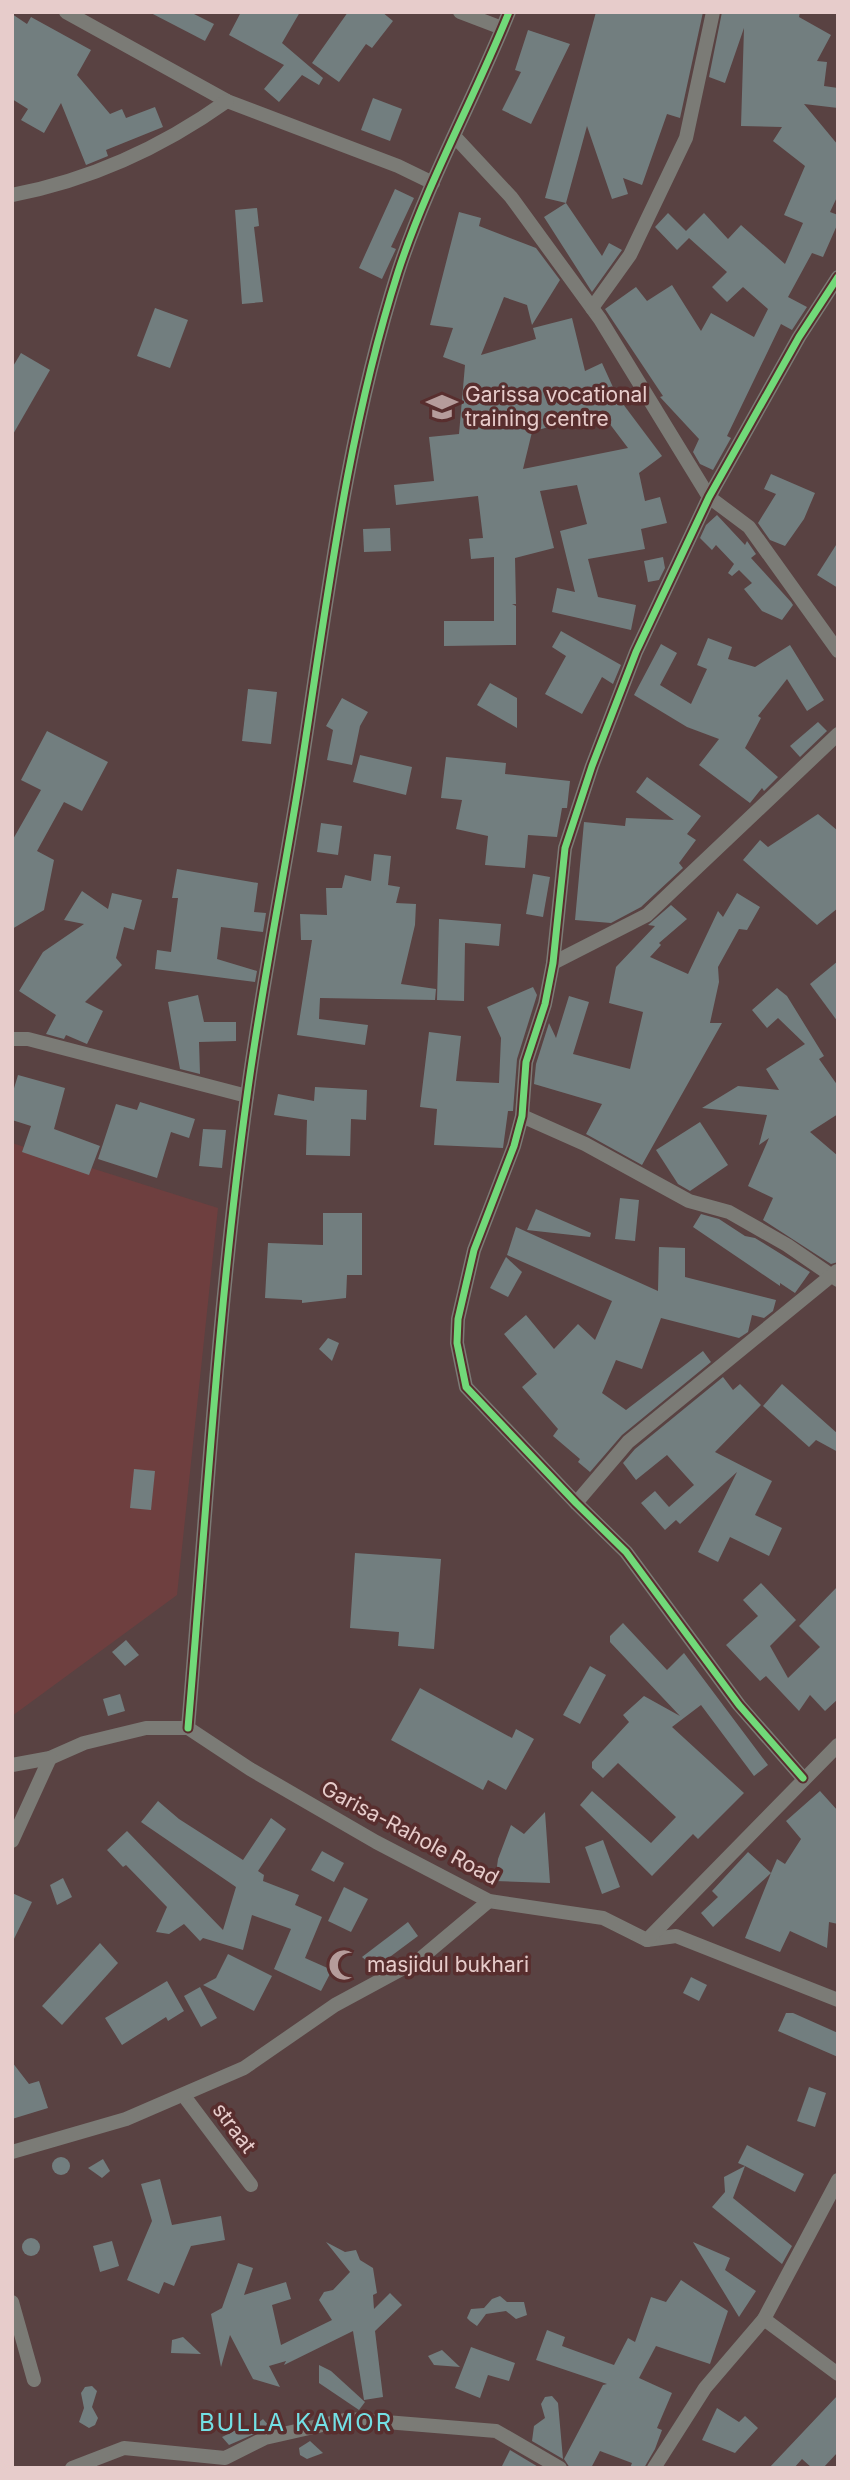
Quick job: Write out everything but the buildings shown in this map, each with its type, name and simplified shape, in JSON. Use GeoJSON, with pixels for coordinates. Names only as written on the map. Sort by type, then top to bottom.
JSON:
{"type":"FeatureCollection","features":[{"type":"Feature","properties":{"kind":"street"},"geometry":{"type":"LineString","coordinates":[[66,12],[227,101],[398,166],[433,183]]}},
{"type":"Feature","properties":{"kind":"street"},"geometry":{"type":"LineString","coordinates":[[460,12],[502,28]]}},
{"type":"Feature","properties":{"kind":"street"},"geometry":{"type":"LineString","coordinates":[[12,1765],[50,1758],[84,1743],[146,1728],[188,1728],[211,1424],[247,1096],[299,778],[330,565],[378,348],[398,272],[433,183],[456,138],[509,12]]}},
{"type":"Feature","properties":{"kind":"street"},"geometry":{"type":"LineString","coordinates":[[592,308],[630,256],[686,138],[713,12]]}},
{"type":"Feature","properties":{"kind":"street"},"geometry":{"type":"LineString","coordinates":[[12,195],[60,186],[104,171],[199,121],[227,101]]}},
{"type":"Feature","properties":{"kind":"street"},"geometry":{"type":"LineString","coordinates":[[456,138],[511,197],[592,308],[709,497],[748,527],[838,651]]}},
{"type":"Feature","properties":{"kind":"street"},"geometry":{"type":"LineString","coordinates":[[803,1778],[739,1705],[626,1552],[466,1387],[460,1366],[458,1319],[474,1250],[514,1146],[522,1116],[526,1062],[545,1004],[554,963],[565,848],[592,766],[636,652],[709,497],[799,337],[838,277]]}},
{"type":"Feature","properties":{"kind":"street"},"geometry":{"type":"LineString","coordinates":[[554,963],[647,915],[838,734]]}},
{"type":"Feature","properties":{"kind":"street"},"geometry":{"type":"LineString","coordinates":[[12,1025],[28,1039]]}},
{"type":"Feature","properties":{"kind":"street"},"geometry":{"type":"LineString","coordinates":[[12,1039],[28,1039],[247,1096]]}},
{"type":"Feature","properties":{"kind":"street"},"geometry":{"type":"LineString","coordinates":[[522,1116],[585,1144],[689,1201],[729,1212],[835,1275],[628,1442],[576,1503]]}},
{"type":"Feature","properties":{"kind":"street","name":"Garisa-Rahole Road"},"geometry":{"type":"LineString","coordinates":[[188,1728],[250,1769],[376,1842],[489,1901],[603,1918],[647,1940],[676,1936],[838,2000]]}},
{"type":"Feature","properties":{"kind":"street"},"geometry":{"type":"LineString","coordinates":[[647,1940],[838,1745]]}},
{"type":"Feature","properties":{"kind":"street"},"geometry":{"type":"LineString","coordinates":[[12,1841],[50,1758]]}},
{"type":"Feature","properties":{"kind":"street"},"geometry":{"type":"LineString","coordinates":[[12,2152],[125,2119],[184,2096],[244,2068],[335,2005],[420,1959],[489,1901]]}},
{"type":"Feature","properties":{"kind":"street","name":"straat"},"geometry":{"type":"LineString","coordinates":[[184,2096],[251,2185]]}},
{"type":"Feature","properties":{"kind":"street"},"geometry":{"type":"LineString","coordinates":[[654,2468],[705,2388],[764,2319],[838,2180]]}},
{"type":"Feature","properties":{"kind":"street"},"geometry":{"type":"LineString","coordinates":[[12,2302],[34,2380]]}},
{"type":"Feature","properties":{"kind":"street"},"geometry":{"type":"LineString","coordinates":[[764,2319],[838,2374]]}},
{"type":"Feature","properties":{"kind":"street"},"geometry":{"type":"LineString","coordinates":[[72,2468],[124,2448],[225,2458],[265,2438],[349,2419],[496,2431],[560,2468]]}},
{"type":"Feature","properties":{"kind":"shaded area"},"geometry":{"type":"Polygon","coordinates":[[[12,1143],[218,1208],[177,1595],[12,1716],[12,1143]]]}},
{"type":"Feature","properties":{"kind":"cycle path"},"geometry":{"type":"LineString","coordinates":[[188,1728],[220,1333],[237,1175],[259,1017],[339,525],[364,398],[398,272],[437,174],[509,12]]}},
{"type":"Feature","properties":{"kind":"cycle path"},"geometry":{"type":"LineString","coordinates":[[803,1778],[739,1705],[626,1552],[466,1387],[457,1343],[458,1319],[474,1250],[514,1146],[522,1116],[526,1062],[545,1004],[553,963],[565,848],[592,766],[636,652],[709,497],[799,337],[838,277]]}},
{"type":"Feature","properties":{"kind":"place","name":"Garissa vocational training centre"},"geometry":{"type":"Point","coordinates":[442,407]}},
{"type":"Feature","properties":{"kind":"place","name":"masjidul bukhari"},"geometry":{"type":"Point","coordinates":[344,1965]}},
{"type":"Feature","properties":{"kind":"district","name":"BULLA KAMOR"},"geometry":{"type":"Point","coordinates":[296,2423]}}]}
